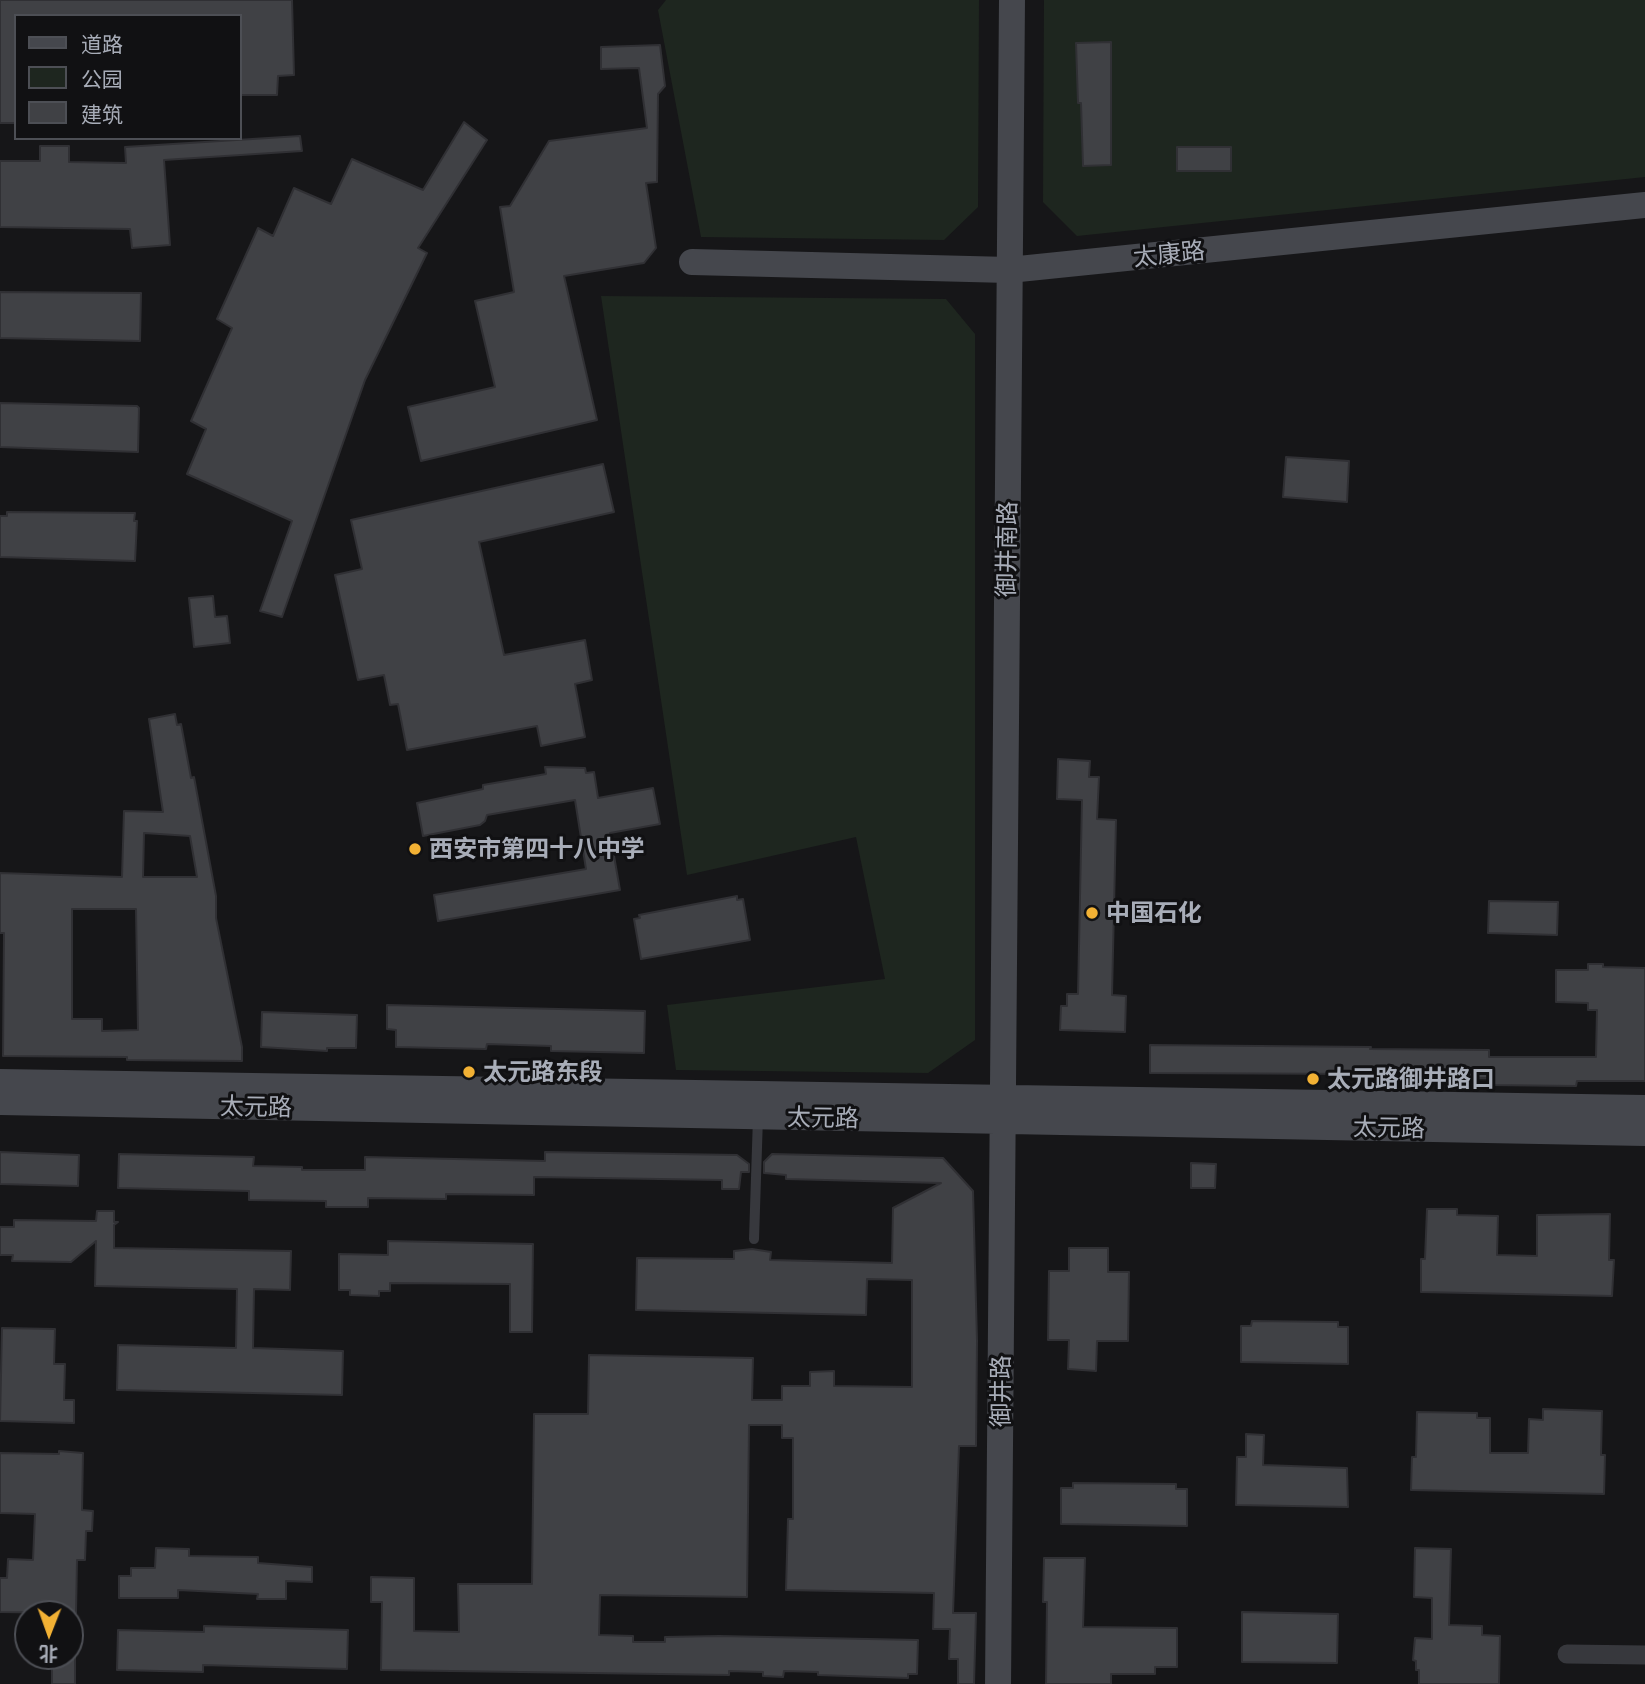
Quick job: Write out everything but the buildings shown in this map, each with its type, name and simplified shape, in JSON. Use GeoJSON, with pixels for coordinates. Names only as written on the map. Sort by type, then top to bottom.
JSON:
{"type":"FeatureCollection","features":[{"type":"Feature","properties":{"kind":"main road","name":"御井南路"},"geometry":{"type":"LineString","coordinates":[[1001,1109],[1012,0]]}},
{"type":"Feature","properties":{"kind":"main road","name":"太康路"},"geometry":{"type":"LineString","coordinates":[[692,262],[1009,270],[1645,205]]}},
{"type":"Feature","properties":{"kind":"main road","name":"太元路"},"geometry":{"type":"LineString","coordinates":[[0,1082],[1001,1109],[1645,1133]]}},
{"type":"Feature","properties":{"kind":"main road","name":"太元路"},"geometry":{"type":"LineString","coordinates":[[0,1102],[758,1116],[1001,1109],[1645,1108]]}},
{"type":"Feature","properties":{"kind":"main road","name":"御井路"},"geometry":{"type":"LineString","coordinates":[[998,1684],[1001,1109]]}},
{"type":"Feature","properties":{"kind":"street"},"geometry":{"type":"LineString","coordinates":[[1567,1654],[1645,1655]]}},
{"type":"Feature","properties":{"kind":"lane"},"geometry":{"type":"LineString","coordinates":[[754,1239],[758,1116]]}},
{"type":"Feature","properties":{"kind":"green space"},"geometry":{"type":"Polygon","coordinates":[[[666,0],[979,0],[978,207],[944,240],[701,237],[658,10],[666,0]]]}},
{"type":"Feature","properties":{"kind":"green space"},"geometry":{"type":"Polygon","coordinates":[[[1044,0],[1645,0],[1645,177],[1077,236],[1043,202],[1044,0]]]}},
{"type":"Feature","properties":{"kind":"green space"},"geometry":{"type":"Polygon","coordinates":[[[601,296],[946,299],[975,334],[975,1040],[928,1073],[676,1070],[667,1005],[885,979],[856,837],[687,875],[601,296]]]}},
{"type":"Feature","properties":{"kind":"place","name":"西安市第四十八中学"},"geometry":{"type":"Point","coordinates":[415,849]}},
{"type":"Feature","properties":{"kind":"place","name":"中国石化"},"geometry":{"type":"Point","coordinates":[1092,913]}},
{"type":"Feature","properties":{"kind":"place","name":"太元路东段"},"geometry":{"type":"Point","coordinates":[469,1072]}},
{"type":"Feature","properties":{"kind":"place","name":"太元路御井路口"},"geometry":{"type":"Point","coordinates":[1313,1079]}}]}
